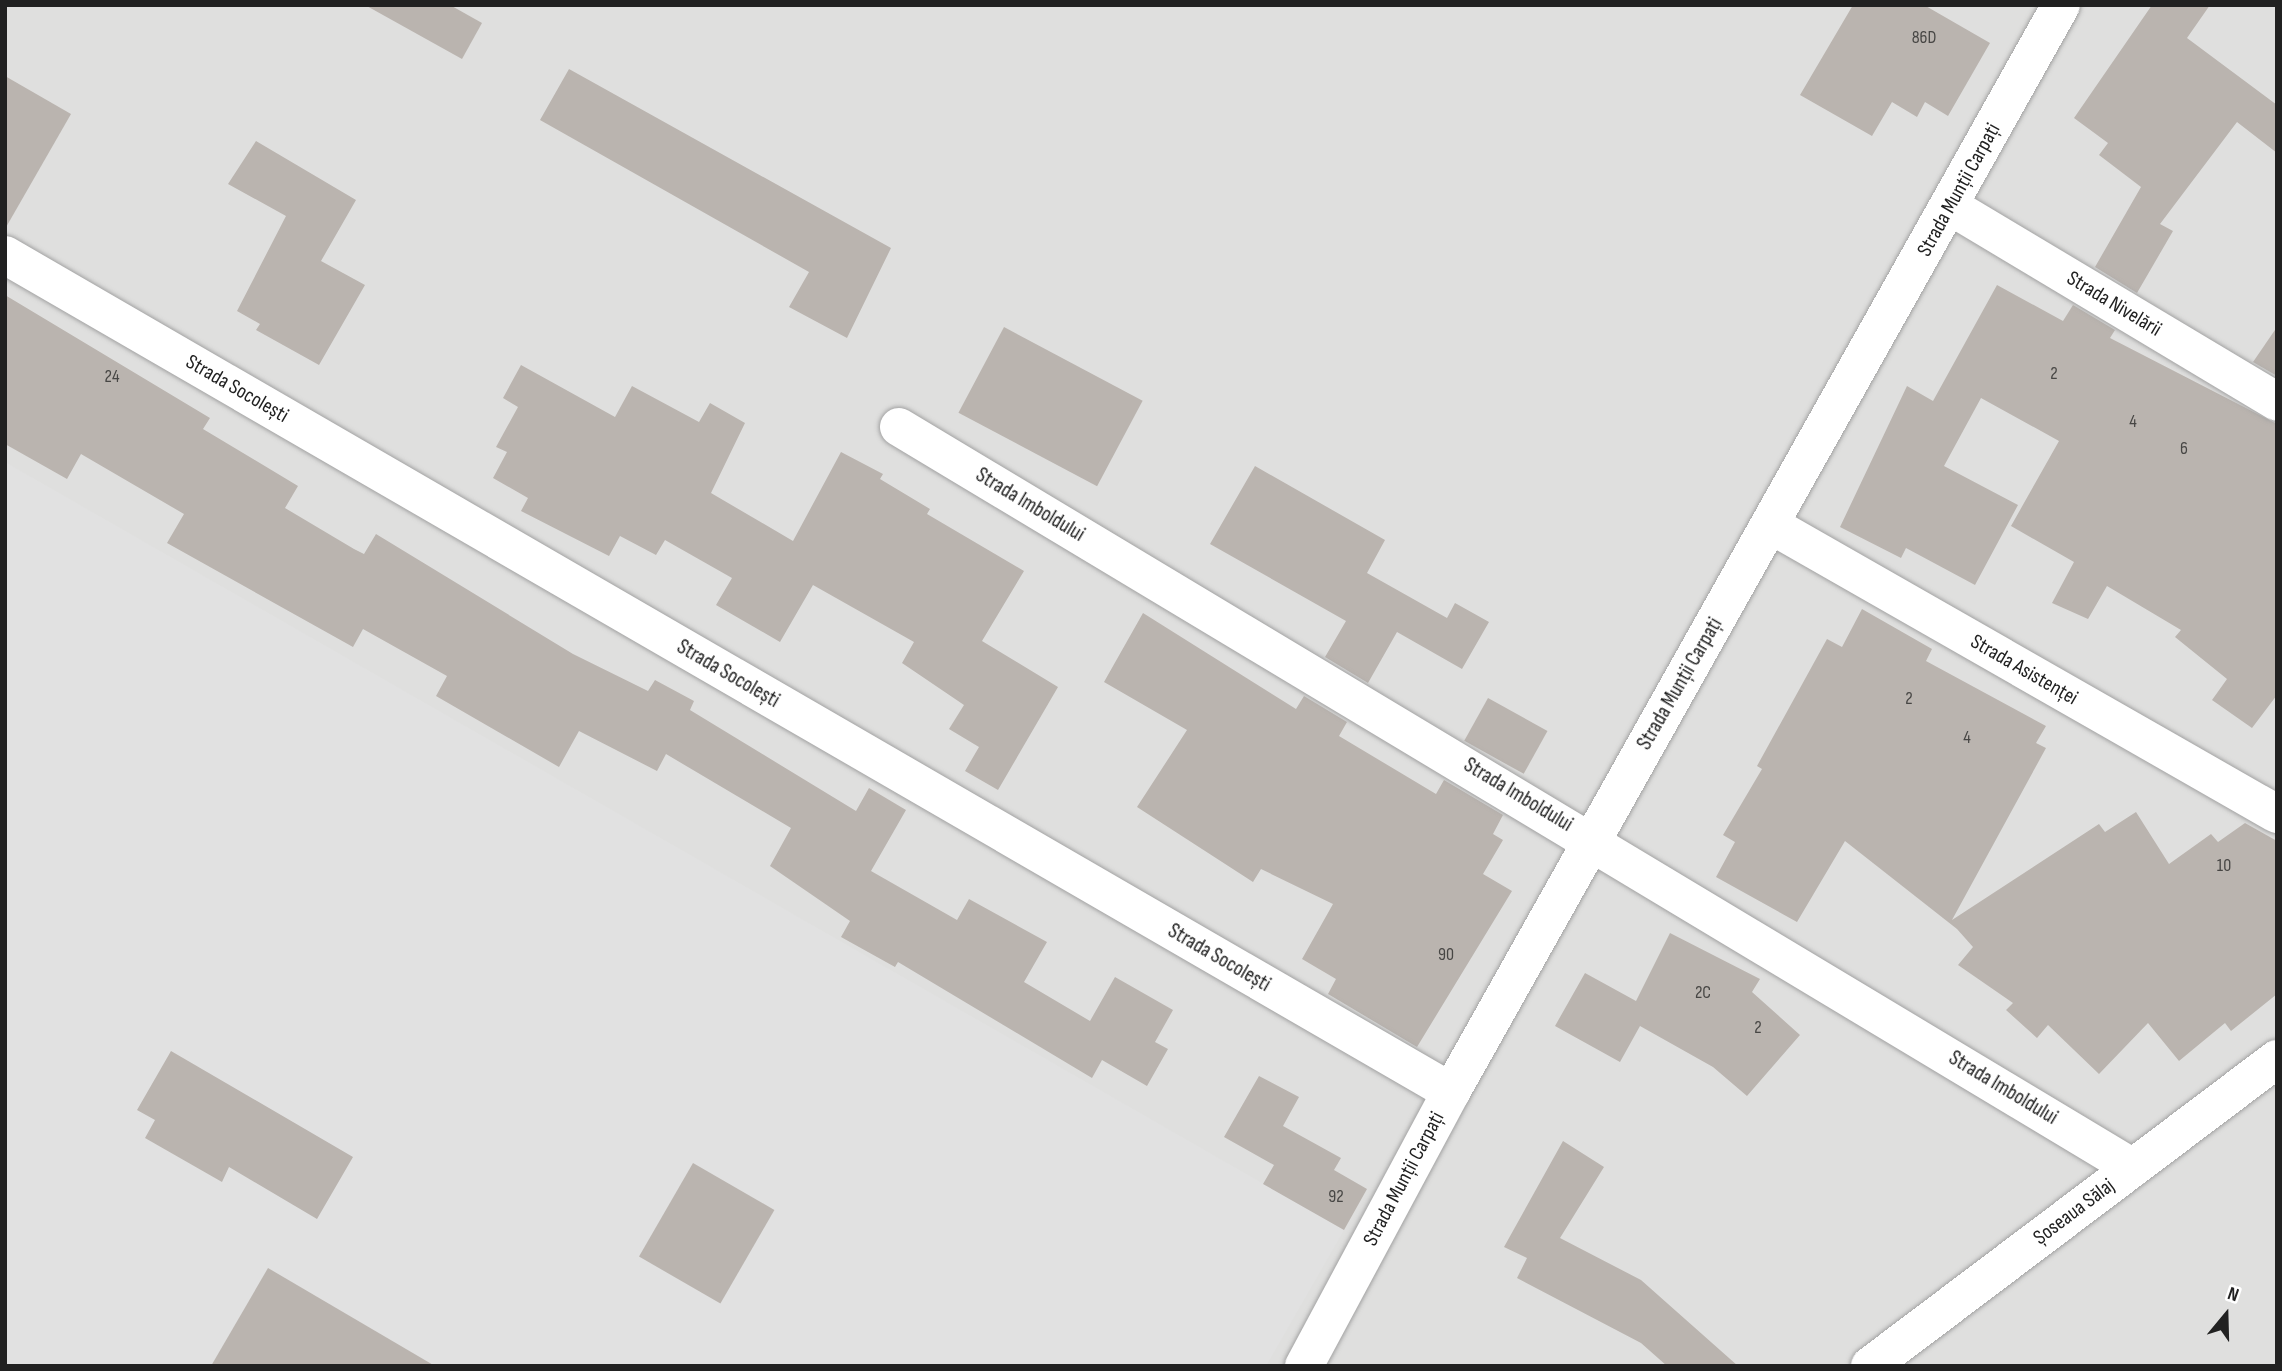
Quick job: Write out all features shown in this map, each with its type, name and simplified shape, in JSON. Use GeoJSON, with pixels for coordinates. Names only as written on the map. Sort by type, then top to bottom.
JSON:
{"type":"FeatureCollection","features":[{"type":"Feature","properties":{"kind":"street","name":"Strada Munții Carpați"},"geometry":{"type":"LineString","coordinates":[[1304,1366],[1451,1092],[2062,5]]}},
{"type":"Feature","properties":{"kind":"street","name":"Strada Nivelării"},"geometry":{"type":"LineString","coordinates":[[1950,206],[2277,402]]}},
{"type":"Feature","properties":{"kind":"street","name":"Strada Socolești"},"geometry":{"type":"LineString","coordinates":[[5,255],[1451,1092]]}},
{"type":"Feature","properties":{"kind":"street","name":"Strada Imboldului"},"geometry":{"type":"LineString","coordinates":[[899,428],[1592,839],[2133,1168]]}},
{"type":"Feature","properties":{"kind":"street","name":"Strada Asistenței"},"geometry":{"type":"LineString","coordinates":[[1771,525],[2277,814]]}},
{"type":"Feature","properties":{"kind":"street","name":"Șoseaua Sălaj"},"geometry":{"type":"LineString","coordinates":[[1870,1366],[2277,1059]]}},
{"type":"Feature","properties":{"kind":"shaded area"},"geometry":{"type":"Polygon","coordinates":[[[5,5],[2277,5],[2277,1366],[5,1366],[5,5]]]}},
{"type":"Feature","properties":{"kind":"shaded area"},"geometry":{"type":"Polygon","coordinates":[[[5,462],[1344,1230],[1266,1366],[5,1366],[5,462]]]}},
{"type":"Feature","properties":{"kind":"building"},"geometry":{"type":"Polygon","coordinates":[[[365,5],[450,5],[482,23],[462,59],[365,5]]]}},
{"type":"Feature","properties":{"kind":"building"},"geometry":{"type":"Polygon","coordinates":[[[1853,5],[1924,5],[1990,43],[1948,116],[1925,102],[1917,117],[1892,102],[1872,136],[1800,95],[1853,5]]]}},
{"type":"Feature","properties":{"kind":"building"},"geometry":{"type":"Polygon","coordinates":[[[2152,5],[2210,5],[2187,38],[2277,105],[2277,153],[2237,122],[2160,224],[2173,231],[2137,293],[2095,267],[2141,187],[2099,155],[2108,143],[2074,118],[2152,5]]]}},
{"type":"Feature","properties":{"kind":"building"},"geometry":{"type":"Polygon","coordinates":[[[569,69],[891,248],[847,338],[789,307],[809,272],[540,120],[569,69]]]}},
{"type":"Feature","properties":{"kind":"building"},"geometry":{"type":"Polygon","coordinates":[[[5,76],[71,114],[5,229],[5,76]]]}},
{"type":"Feature","properties":{"kind":"building"},"geometry":{"type":"Polygon","coordinates":[[[256,141],[356,200],[321,261],[365,285],[319,365],[256,330],[260,324],[237,311],[286,216],[228,184],[256,141]]]}},
{"type":"Feature","properties":{"kind":"building"},"geometry":{"type":"Polygon","coordinates":[[[1997,285],[2063,321],[2073,305],[2115,330],[2110,338],[2277,424],[2277,695],[2252,728],[2212,700],[2227,679],[2175,637],[2181,630],[2107,586],[2088,619],[2052,603],[2074,562],[2011,526],[2059,441],[1981,398],[1944,466],[2018,505],[1975,585],[1906,548],[1901,558],[1840,527],[1907,386],[1933,401],[1997,285]]]}},
{"type":"Feature","properties":{"kind":"building"},"geometry":{"type":"Polygon","coordinates":[[[5,295],[210,418],[203,429],[298,486],[285,508],[354,549],[364,554],[376,534],[573,654],[648,691],[655,680],[694,701],[690,710],[856,811],[869,788],[906,810],[871,871],[957,920],[969,899],[1047,942],[1024,982],[1090,1021],[1115,977],[1173,1010],[1155,1042],[1168,1049],[1147,1086],[1102,1060],[1092,1078],[898,962],[895,967],[841,937],[850,921],[770,866],[791,828],[666,754],[657,771],[579,731],[559,767],[436,696],[447,676],[363,629],[353,647],[167,543],[184,514],[81,454],[67,479],[5,444],[5,295]]]}},
{"type":"Feature","properties":{"kind":"building"},"geometry":{"type":"Polygon","coordinates":[[[1004,327],[1143,401],[1097,486],[958,413],[1004,327]]]}},
{"type":"Feature","properties":{"kind":"building"},"geometry":{"type":"Polygon","coordinates":[[[2277,327],[2277,376],[2253,362],[2277,327]]]}},
{"type":"Feature","properties":{"kind":"building"},"geometry":{"type":"Polygon","coordinates":[[[521,365],[615,417],[632,386],[699,422],[710,403],[745,423],[711,493],[793,541],[841,452],[883,474],[880,479],[930,509],[927,514],[1024,571],[982,641],[1058,687],[998,790],[965,771],[979,747],[949,729],[964,705],[902,663],[914,642],[813,585],[780,642],[716,605],[732,578],[665,540],[656,555],[620,536],[609,556],[521,511],[528,498],[493,478],[507,452],[496,447],[518,407],[503,398],[521,365]]]}},
{"type":"Feature","properties":{"kind":"building"},"geometry":{"type":"Polygon","coordinates":[[[1255,466],[1385,540],[1367,573],[1447,618],[1455,603],[1489,622],[1462,669],[1397,632],[1368,683],[1325,657],[1346,621],[1210,544],[1255,466]]]}},
{"type":"Feature","properties":{"kind":"building"},"geometry":{"type":"Polygon","coordinates":[[[1862,609],[1932,649],[1926,661],[2046,726],[2036,743],[2046,748],[1952,920],[2099,824],[2105,832],[2136,812],[2169,864],[2211,834],[2218,842],[2245,823],[2277,841],[2277,994],[2231,1031],[2225,1023],[2179,1061],[2148,1023],[2099,1074],[2048,1025],[2037,1038],[2006,1010],[2013,1003],[1958,965],[1973,947],[1957,929],[1845,841],[1797,922],[1716,877],[1735,842],[1723,835],[1762,769],[1757,766],[1827,639],[1842,647],[1862,609]]]}},
{"type":"Feature","properties":{"kind":"building"},"geometry":{"type":"Polygon","coordinates":[[[1143,613],[1296,709],[1304,696],[1347,722],[1339,736],[1436,794],[1444,780],[1503,815],[1493,834],[1503,840],[1483,874],[1512,891],[1417,1047],[1328,994],[1336,979],[1302,959],[1333,904],[1261,869],[1253,882],[1137,807],[1187,730],[1104,682],[1143,613]]]}},
{"type":"Feature","properties":{"kind":"building"},"geometry":{"type":"Polygon","coordinates":[[[1488,698],[1547,731],[1524,774],[1464,741],[1488,698]]]}},
{"type":"Feature","properties":{"kind":"building"},"geometry":{"type":"Polygon","coordinates":[[[1670,933],[1760,979],[1752,992],[1800,1035],[1747,1096],[1713,1067],[1640,1026],[1620,1062],[1555,1026],[1585,973],[1636,1001],[1670,933]]]}},
{"type":"Feature","properties":{"kind":"building"},"geometry":{"type":"Polygon","coordinates":[[[171,1051],[353,1157],[317,1219],[229,1167],[222,1182],[145,1138],[155,1120],[137,1110],[171,1051]]]}},
{"type":"Feature","properties":{"kind":"building"},"geometry":{"type":"Polygon","coordinates":[[[1259,1076],[1299,1097],[1283,1126],[1341,1158],[1334,1170],[1367,1189],[1344,1230],[1263,1184],[1274,1165],[1224,1137],[1259,1076]]]}},
{"type":"Feature","properties":{"kind":"building"},"geometry":{"type":"Polygon","coordinates":[[[1563,1141],[1604,1167],[1560,1238],[1641,1280],[1738,1366],[1667,1366],[1641,1343],[1517,1278],[1527,1258],[1504,1247],[1563,1141]]]}},
{"type":"Feature","properties":{"kind":"building"},"geometry":{"type":"Polygon","coordinates":[[[693,1163],[774,1210],[720,1304],[639,1257],[693,1163]]]}},
{"type":"Feature","properties":{"kind":"building"},"geometry":{"type":"Polygon","coordinates":[[[268,1268],[435,1366],[211,1366],[268,1268]]]}}]}
